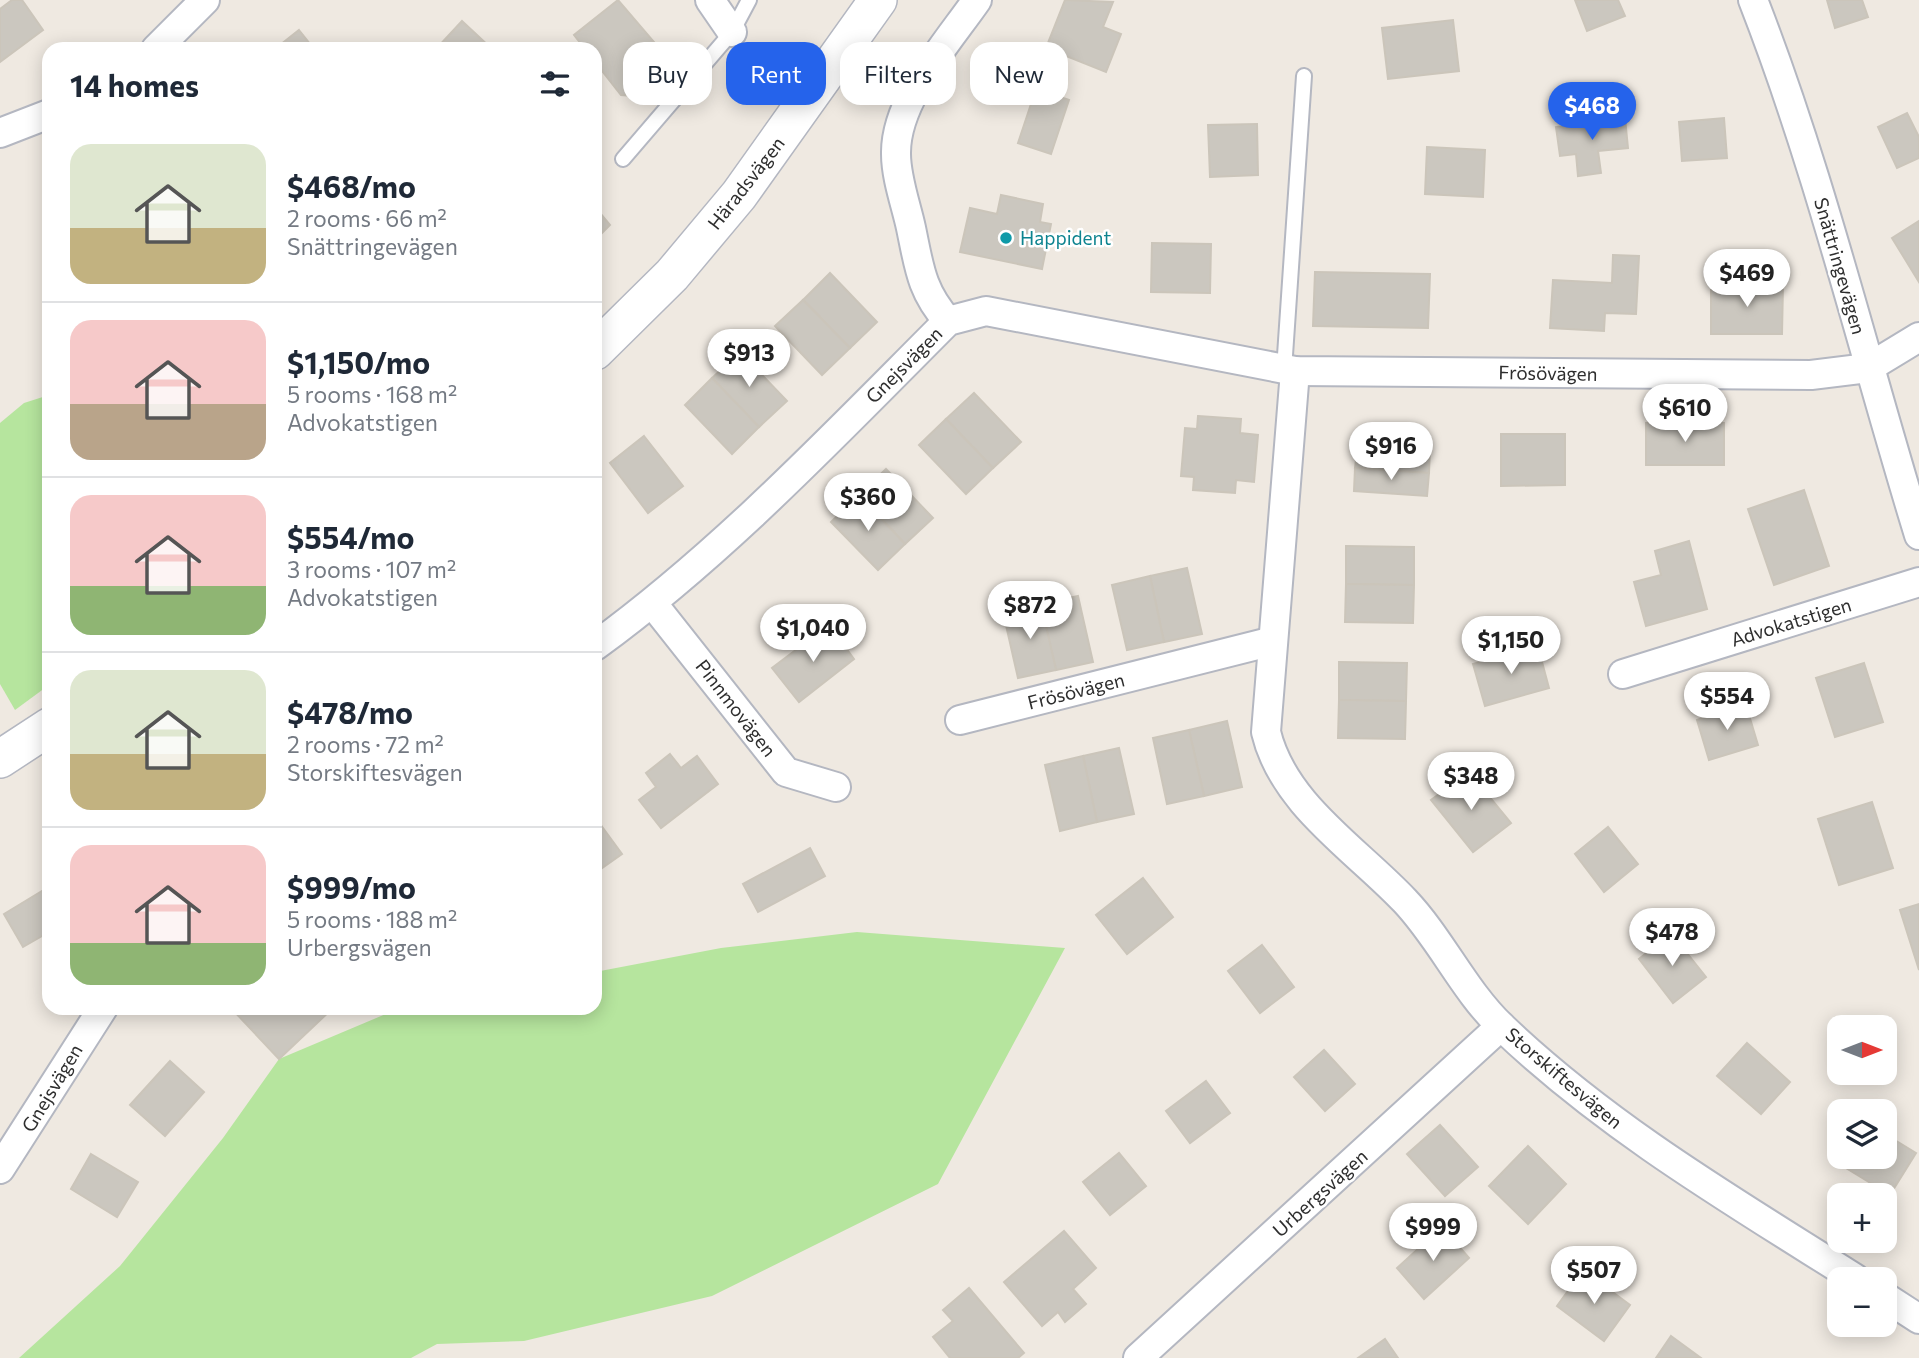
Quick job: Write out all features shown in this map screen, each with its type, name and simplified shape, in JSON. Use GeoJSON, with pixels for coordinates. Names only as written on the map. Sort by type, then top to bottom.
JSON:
{"type":"FeatureCollection","features":[{"type":"Feature","properties":{"kind":"street"},"geometry":{"type":"LineString","coordinates":[[163,42],[205,0]]}},
{"type":"Feature","properties":{"kind":"street"},"geometry":{"type":"LineString","coordinates":[[710,0],[732,32]]}},
{"type":"Feature","properties":{"kind":"street","name":"Häradsvägen"},"geometry":{"type":"LineString","coordinates":[[602,344],[672,275],[739,195],[878,0]]}},
{"type":"Feature","properties":{"kind":"street","name":"Gnejsvägen"},"geometry":{"type":"LineString","coordinates":[[602,641],[653,604],[815,454],[948,321],[930,302],[920,272],[896,154],[901,127],[914,91],[978,0]]}},
{"type":"Feature","properties":{"kind":"street","name":"Snättringevägen"},"geometry":{"type":"LineString","coordinates":[[1753,0],[1809,159],[1919,535]]}},
{"type":"Feature","properties":{"kind":"street"},"geometry":{"type":"LineString","coordinates":[[0,133],[42,117]]}},
{"type":"Feature","properties":{"kind":"street","name":"Frösövägen"},"geometry":{"type":"LineString","coordinates":[[948,321],[986,311],[1289,370],[1811,376],[1868,368],[1919,337]]}},
{"type":"Feature","properties":{"kind":"street"},"geometry":{"type":"LineString","coordinates":[[1273,641],[1289,370]]}},
{"type":"Feature","properties":{"kind":"street","name":"Advokatstigen"},"geometry":{"type":"LineString","coordinates":[[1623,674],[1919,582]]}},
{"type":"Feature","properties":{"kind":"street","name":"Pinnmovägen"},"geometry":{"type":"LineString","coordinates":[[653,604],[786,772],[836,787]]}},
{"type":"Feature","properties":{"kind":"street","name":"Frösövägen"},"geometry":{"type":"LineString","coordinates":[[960,720],[1273,641]]}},
{"type":"Feature","properties":{"kind":"street","name":"Storskiftesvägen"},"geometry":{"type":"LineString","coordinates":[[1273,641],[1266,732],[1272,755],[1291,790],[1407,902],[1501,1026],[1626,1130],[1723,1197],[1837,1267]]}},
{"type":"Feature","properties":{"kind":"street"},"geometry":{"type":"LineString","coordinates":[[0,759],[42,732]]}},
{"type":"Feature","properties":{"kind":"street","name":"Gnejsvägen"},"geometry":{"type":"LineString","coordinates":[[0,1168],[98,1015]]}},
{"type":"Feature","properties":{"kind":"street","name":"Urbergsvägen"},"geometry":{"type":"LineString","coordinates":[[1138,1358],[1501,1026]]}},
{"type":"Feature","properties":{"kind":"street"},"geometry":{"type":"LineString","coordinates":[[1897,1305],[1919,1319]]}},
{"type":"Feature","properties":{"kind":"lane"},"geometry":{"type":"LineString","coordinates":[[623,159],[732,32],[749,0]]}},
{"type":"Feature","properties":{"kind":"lane"},"geometry":{"type":"LineString","coordinates":[[1289,370],[1304,76]]}},
{"type":"Feature","properties":{"kind":"green space"},"geometry":{"type":"Polygon","coordinates":[[[42,397],[42,690],[15,710],[0,684],[0,423],[24,403],[42,397]]]}},
{"type":"Feature","properties":{"kind":"green space"},"geometry":{"type":"Polygon","coordinates":[[[857,932],[1065,948],[938,1184],[712,1296],[524,1341],[437,1344],[411,1358],[19,1358],[120,1266],[223,1138],[279,1059],[383,1015],[602,1015],[602,971],[721,948],[857,932]]]}},
{"type":"Feature","properties":{"kind":"building"},"geometry":{"type":"Polygon","coordinates":[[[12,0],[22,0],[43,30],[0,62],[0,9],[12,0]]]}},
{"type":"Feature","properties":{"kind":"building"},"geometry":{"type":"Polygon","coordinates":[[[618,0],[654,42],[623,42],[623,95],[602,71],[602,42],[580,42],[574,35],[618,0]]]}},
{"type":"Feature","properties":{"kind":"building"},"geometry":{"type":"Polygon","coordinates":[[[1065,0],[1113,2],[1103,27],[1121,34],[1106,72],[1068,57],[1068,42],[1048,42],[1065,0]]]}},
{"type":"Feature","properties":{"kind":"building"},"geometry":{"type":"Polygon","coordinates":[[[1575,0],[1618,0],[1625,16],[1587,31],[1575,0]]]}},
{"type":"Feature","properties":{"kind":"building"},"geometry":{"type":"Polygon","coordinates":[[[1827,0],[1862,0],[1868,17],[1835,28],[1827,0]]]}},
{"type":"Feature","properties":{"kind":"building"},"geometry":{"type":"Polygon","coordinates":[[[1453,20],[1459,71],[1388,79],[1382,28],[1453,20]]]}},
{"type":"Feature","properties":{"kind":"building"},"geometry":{"type":"Polygon","coordinates":[[[462,21],[484,42],[442,42],[462,21]]]}},
{"type":"Feature","properties":{"kind":"building"},"geometry":{"type":"Polygon","coordinates":[[[299,30],[308,42],[284,42],[299,30]]]}},
{"type":"Feature","properties":{"kind":"building"},"geometry":{"type":"Polygon","coordinates":[[[1031,105],[1067,105],[1051,154],[1018,143],[1031,105]]]}},
{"type":"Feature","properties":{"kind":"building"},"geometry":{"type":"Polygon","coordinates":[[[1907,113],[1919,137],[1919,158],[1897,168],[1878,127],[1907,113]]]}},
{"type":"Feature","properties":{"kind":"building"},"geometry":{"type":"Polygon","coordinates":[[[1625,118],[1628,148],[1598,151],[1601,173],[1578,176],[1576,154],[1560,156],[1556,127],[1625,118]]]}},
{"type":"Feature","properties":{"kind":"building"},"geometry":{"type":"Polygon","coordinates":[[[1724,118],[1727,158],[1682,161],[1679,122],[1724,118]]]}},
{"type":"Feature","properties":{"kind":"building"},"geometry":{"type":"Polygon","coordinates":[[[1257,124],[1258,175],[1210,177],[1208,125],[1257,124]]]}},
{"type":"Feature","properties":{"kind":"building"},"geometry":{"type":"Polygon","coordinates":[[[1427,147],[1485,150],[1483,197],[1425,194],[1427,147]]]}},
{"type":"Feature","properties":{"kind":"building","name":"Happident"},"geometry":{"type":"Polygon","coordinates":[[[1001,195],[1043,204],[1040,222],[1051,224],[1042,269],[960,252],[970,208],[997,214],[1001,195]]]}},
{"type":"Feature","properties":{"kind":"building"},"geometry":{"type":"Polygon","coordinates":[[[602,215],[610,225],[602,233],[602,215]]]}},
{"type":"Feature","properties":{"kind":"building"},"geometry":{"type":"Polygon","coordinates":[[[1919,221],[1919,282],[1892,238],[1919,221]]]}},
{"type":"Feature","properties":{"kind":"building"},"geometry":{"type":"Polygon","coordinates":[[[1152,243],[1211,244],[1210,293],[1151,292],[1152,243]]]}},
{"type":"Feature","properties":{"kind":"building"},"geometry":{"type":"Polygon","coordinates":[[[1613,255],[1639,256],[1636,314],[1605,313],[1604,331],[1550,328],[1553,280],[1612,283],[1613,255]]]}},
{"type":"Feature","properties":{"kind":"building"},"geometry":{"type":"Polygon","coordinates":[[[1315,272],[1430,274],[1428,328],[1313,326],[1315,272]]]}},
{"type":"Feature","properties":{"kind":"building"},"geometry":{"type":"Polygon","coordinates":[[[830,273],[877,322],[850,348],[803,300],[830,273]]]}},
{"type":"Feature","properties":{"kind":"building"},"geometry":{"type":"Polygon","coordinates":[[[1711,284],[1783,285],[1782,334],[1711,334],[1711,284]]]}},
{"type":"Feature","properties":{"kind":"building"},"geometry":{"type":"Polygon","coordinates":[[[803,300],[850,348],[822,375],[775,326],[803,300]]]}},
{"type":"Feature","properties":{"kind":"building"},"geometry":{"type":"Polygon","coordinates":[[[740,352],[787,401],[759,427],[712,378],[740,352]]]}},
{"type":"Feature","properties":{"kind":"building"},"geometry":{"type":"Polygon","coordinates":[[[712,378],[759,427],[732,454],[685,405],[712,378]]]}},
{"type":"Feature","properties":{"kind":"building"},"geometry":{"type":"Polygon","coordinates":[[[974,393],[1021,442],[993,468],[946,419],[974,393]]]}},
{"type":"Feature","properties":{"kind":"building"},"geometry":{"type":"Polygon","coordinates":[[[1198,416],[1241,419],[1240,433],[1258,435],[1254,482],[1236,480],[1235,493],[1193,490],[1194,477],[1181,476],[1185,428],[1197,429],[1198,416]]]}},
{"type":"Feature","properties":{"kind":"building"},"geometry":{"type":"Polygon","coordinates":[[[946,419],[993,468],[966,494],[919,445],[946,419]]]}},
{"type":"Feature","properties":{"kind":"building"},"geometry":{"type":"Polygon","coordinates":[[[1646,423],[1724,423],[1724,465],[1646,465],[1646,423]]]}},
{"type":"Feature","properties":{"kind":"building"},"geometry":{"type":"Polygon","coordinates":[[[1501,434],[1565,434],[1565,485],[1501,486],[1501,434]]]}},
{"type":"Feature","properties":{"kind":"building"},"geometry":{"type":"Polygon","coordinates":[[[644,436],[683,486],[648,513],[610,463],[644,436]]]}},
{"type":"Feature","properties":{"kind":"building"},"geometry":{"type":"Polygon","coordinates":[[[1358,443],[1430,448],[1429,473],[1355,468],[1358,443]]]}},
{"type":"Feature","properties":{"kind":"building"},"geometry":{"type":"Polygon","coordinates":[[[1355,468],[1429,473],[1427,496],[1354,491],[1355,468]]]}},
{"type":"Feature","properties":{"kind":"building"},"geometry":{"type":"Polygon","coordinates":[[[886,469],[933,518],[905,544],[859,495],[886,469]]]}},
{"type":"Feature","properties":{"kind":"building"},"geometry":{"type":"Polygon","coordinates":[[[1804,490],[1829,566],[1774,585],[1748,509],[1804,490]]]}},
{"type":"Feature","properties":{"kind":"building"},"geometry":{"type":"Polygon","coordinates":[[[859,495],[905,544],[878,570],[831,522],[859,495]]]}},
{"type":"Feature","properties":{"kind":"building"},"geometry":{"type":"Polygon","coordinates":[[[1689,541],[1707,609],[1646,626],[1634,582],[1661,575],[1655,551],[1689,541]]]}},
{"type":"Feature","properties":{"kind":"building"},"geometry":{"type":"Polygon","coordinates":[[[1346,546],[1414,547],[1414,585],[1346,584],[1346,546]]]}},
{"type":"Feature","properties":{"kind":"building"},"geometry":{"type":"Polygon","coordinates":[[[1187,568],[1202,634],[1164,642],[1150,576],[1187,568]]]}},
{"type":"Feature","properties":{"kind":"building"},"geometry":{"type":"Polygon","coordinates":[[[1150,576],[1164,642],[1127,650],[1112,585],[1150,576]]]}},
{"type":"Feature","properties":{"kind":"building"},"geometry":{"type":"Polygon","coordinates":[[[1346,584],[1414,585],[1413,623],[1345,622],[1346,584]]]}},
{"type":"Feature","properties":{"kind":"building"},"geometry":{"type":"Polygon","coordinates":[[[1078,596],[1093,662],[1056,670],[1041,604],[1078,596]]]}},
{"type":"Feature","properties":{"kind":"building"},"geometry":{"type":"Polygon","coordinates":[[[1041,604],[1056,670],[1018,678],[1003,612],[1041,604]]]}},
{"type":"Feature","properties":{"kind":"building"},"geometry":{"type":"Polygon","coordinates":[[[829,625],[854,659],[799,702],[772,668],[829,625]]]}},
{"type":"Feature","properties":{"kind":"building"},"geometry":{"type":"Polygon","coordinates":[[[1538,647],[1549,688],[1485,706],[1473,664],[1538,647]]]}},
{"type":"Feature","properties":{"kind":"building"},"geometry":{"type":"Polygon","coordinates":[[[1339,662],[1407,663],[1406,701],[1339,700],[1339,662]]]}},
{"type":"Feature","properties":{"kind":"building"},"geometry":{"type":"Polygon","coordinates":[[[1864,663],[1883,722],[1835,737],[1816,678],[1864,663]]]}},
{"type":"Feature","properties":{"kind":"building"},"geometry":{"type":"Polygon","coordinates":[[[1339,700],[1406,701],[1405,739],[1338,738],[1339,700]]]}},
{"type":"Feature","properties":{"kind":"building"},"geometry":{"type":"Polygon","coordinates":[[[1746,705],[1758,745],[1709,760],[1697,720],[1746,705]]]}},
{"type":"Feature","properties":{"kind":"building"},"geometry":{"type":"Polygon","coordinates":[[[1227,721],[1242,787],[1204,796],[1189,730],[1227,721]]]}},
{"type":"Feature","properties":{"kind":"building"},"geometry":{"type":"Polygon","coordinates":[[[1189,730],[1204,796],[1167,804],[1153,738],[1189,730]]]}},
{"type":"Feature","properties":{"kind":"building"},"geometry":{"type":"Polygon","coordinates":[[[1119,748],[1134,814],[1097,822],[1083,756],[1119,748]]]}},
{"type":"Feature","properties":{"kind":"building"},"geometry":{"type":"Polygon","coordinates":[[[670,754],[681,768],[697,756],[718,784],[661,828],[639,800],[656,787],[646,773],[670,754]]]}},
{"type":"Feature","properties":{"kind":"building"},"geometry":{"type":"Polygon","coordinates":[[[1083,756],[1097,822],[1060,831],[1045,765],[1083,756]]]}},
{"type":"Feature","properties":{"kind":"building"},"geometry":{"type":"Polygon","coordinates":[[[1469,772],[1511,823],[1473,852],[1431,800],[1469,772]]]}},
{"type":"Feature","properties":{"kind":"building"},"geometry":{"type":"Polygon","coordinates":[[[1872,802],[1893,868],[1839,885],[1818,819],[1872,802]]]}},
{"type":"Feature","properties":{"kind":"building"},"geometry":{"type":"Polygon","coordinates":[[[602,827],[622,854],[602,868],[602,827]]]}},
{"type":"Feature","properties":{"kind":"building"},"geometry":{"type":"Polygon","coordinates":[[[1608,827],[1638,864],[1604,892],[1575,854],[1608,827]]]}},
{"type":"Feature","properties":{"kind":"building"},"geometry":{"type":"Polygon","coordinates":[[[810,848],[825,876],[758,912],[743,884],[810,848]]]}},
{"type":"Feature","properties":{"kind":"building"},"geometry":{"type":"Polygon","coordinates":[[[1143,878],[1173,917],[1127,954],[1096,915],[1143,878]]]}},
{"type":"Feature","properties":{"kind":"building"},"geometry":{"type":"Polygon","coordinates":[[[42,891],[42,936],[23,947],[4,914],[42,891]]]}},
{"type":"Feature","properties":{"kind":"building"},"geometry":{"type":"Polygon","coordinates":[[[1919,904],[1919,970],[1900,910],[1919,904]]]}},
{"type":"Feature","properties":{"kind":"building"},"geometry":{"type":"Polygon","coordinates":[[[1671,933],[1706,977],[1673,1003],[1639,959],[1671,933]]]}},
{"type":"Feature","properties":{"kind":"building"},"geometry":{"type":"Polygon","coordinates":[[[1262,945],[1294,987],[1260,1013],[1228,971],[1262,945]]]}},
{"type":"Feature","properties":{"kind":"building"},"geometry":{"type":"Polygon","coordinates":[[[238,1015],[326,1015],[279,1059],[238,1015]]]}},
{"type":"Feature","properties":{"kind":"building"},"geometry":{"type":"Polygon","coordinates":[[[1747,1043],[1790,1082],[1761,1114],[1717,1076],[1747,1043]]]}},
{"type":"Feature","properties":{"kind":"building"},"geometry":{"type":"Polygon","coordinates":[[[1324,1050],[1355,1084],[1325,1111],[1294,1077],[1324,1050]]]}},
{"type":"Feature","properties":{"kind":"building"},"geometry":{"type":"Polygon","coordinates":[[[170,1061],[204,1092],[165,1136],[130,1105],[170,1061]]]}},
{"type":"Feature","properties":{"kind":"building"},"geometry":{"type":"Polygon","coordinates":[[[1206,1081],[1230,1113],[1190,1143],[1166,1111],[1206,1081]]]}},
{"type":"Feature","properties":{"kind":"building"},"geometry":{"type":"Polygon","coordinates":[[[1440,1125],[1478,1167],[1445,1196],[1407,1154],[1440,1125]]]}},
{"type":"Feature","properties":{"kind":"building"},"geometry":{"type":"Polygon","coordinates":[[[1897,1141],[1916,1153],[1897,1184],[1870,1183],[1847,1169],[1897,1169],[1897,1141]]]}},
{"type":"Feature","properties":{"kind":"building"},"geometry":{"type":"Polygon","coordinates":[[[1528,1146],[1566,1184],[1528,1224],[1489,1186],[1528,1146]]]}},
{"type":"Feature","properties":{"kind":"building"},"geometry":{"type":"Polygon","coordinates":[[[1119,1153],[1146,1186],[1110,1215],[1083,1182],[1119,1153]]]}},
{"type":"Feature","properties":{"kind":"building"},"geometry":{"type":"Polygon","coordinates":[[[91,1154],[138,1182],[117,1217],[71,1189],[91,1154]]]}},
{"type":"Feature","properties":{"kind":"building"},"geometry":{"type":"Polygon","coordinates":[[[1442,1227],[1469,1258],[1424,1299],[1397,1268],[1442,1227]]]}},
{"type":"Feature","properties":{"kind":"building"},"geometry":{"type":"Polygon","coordinates":[[[1064,1231],[1096,1268],[1073,1289],[1086,1304],[1065,1322],[1058,1312],[1042,1326],[1004,1282],[1064,1231]]]}},
{"type":"Feature","properties":{"kind":"building"},"geometry":{"type":"Polygon","coordinates":[[[1583,1270],[1630,1305],[1604,1341],[1557,1306],[1583,1270]]]}},
{"type":"Feature","properties":{"kind":"building"},"geometry":{"type":"Polygon","coordinates":[[[969,1288],[1024,1353],[1018,1358],[950,1358],[933,1337],[953,1321],[943,1310],[969,1288]]]}},
{"type":"Feature","properties":{"kind":"building"},"geometry":{"type":"Polygon","coordinates":[[[1671,1336],[1701,1358],[1656,1358],[1671,1336]]]}},
{"type":"Feature","properties":{"kind":"building"},"geometry":{"type":"Polygon","coordinates":[[[1385,1339],[1398,1358],[1358,1358],[1385,1339]]]}},
{"type":"Feature","properties":{"kind":"place","name":"Happident"},"geometry":{"type":"Point","coordinates":[1006,238]}}]}
